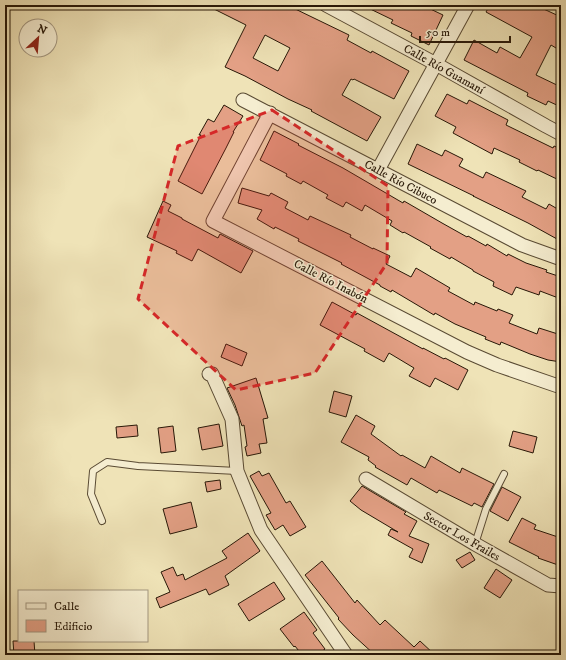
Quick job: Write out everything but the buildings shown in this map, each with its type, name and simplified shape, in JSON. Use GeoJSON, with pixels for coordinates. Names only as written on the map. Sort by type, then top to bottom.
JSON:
{"type":"FeatureCollection","features":[{"type":"Feature","properties":{"kind":"street","name":"Calle Río Guamaní"},"geometry":{"type":"LineString","coordinates":[[326,5],[436,64],[561,134]]}},
{"type":"Feature","properties":{"kind":"street"},"geometry":{"type":"LineString","coordinates":[[378,170],[468,5]]}},
{"type":"Feature","properties":{"kind":"street","name":"Calle Río Cibuco"},"geometry":{"type":"LineString","coordinates":[[243,100],[522,245],[561,259]]}},
{"type":"Feature","properties":{"kind":"street","name":"Calle Río Inabón"},"geometry":{"type":"LineString","coordinates":[[270,113],[213,220],[468,352],[497,365],[561,387]]}},
{"type":"Feature","properties":{"kind":"street"},"geometry":{"type":"LineString","coordinates":[[209,374],[212,374],[232,419],[237,471],[261,530],[346,655]]}},
{"type":"Feature","properties":{"kind":"street","name":"Sector Los Frailes"},"geometry":{"type":"LineString","coordinates":[[366,479],[475,544],[548,585],[561,586]]}},
{"type":"Feature","properties":{"kind":"lane"},"geometry":{"type":"LineString","coordinates":[[102,521],[91,494],[93,471],[107,462],[138,466],[237,471]]}},
{"type":"Feature","properties":{"kind":"lane"},"geometry":{"type":"LineString","coordinates":[[475,544],[486,509],[504,474]]}},
{"type":"Feature","properties":{"kind":"highlighted area"},"geometry":{"type":"Polygon","coordinates":[[[272,110],[388,186],[387,263],[315,373],[236,390],[138,299],[178,146],[272,110]]]}}]}
